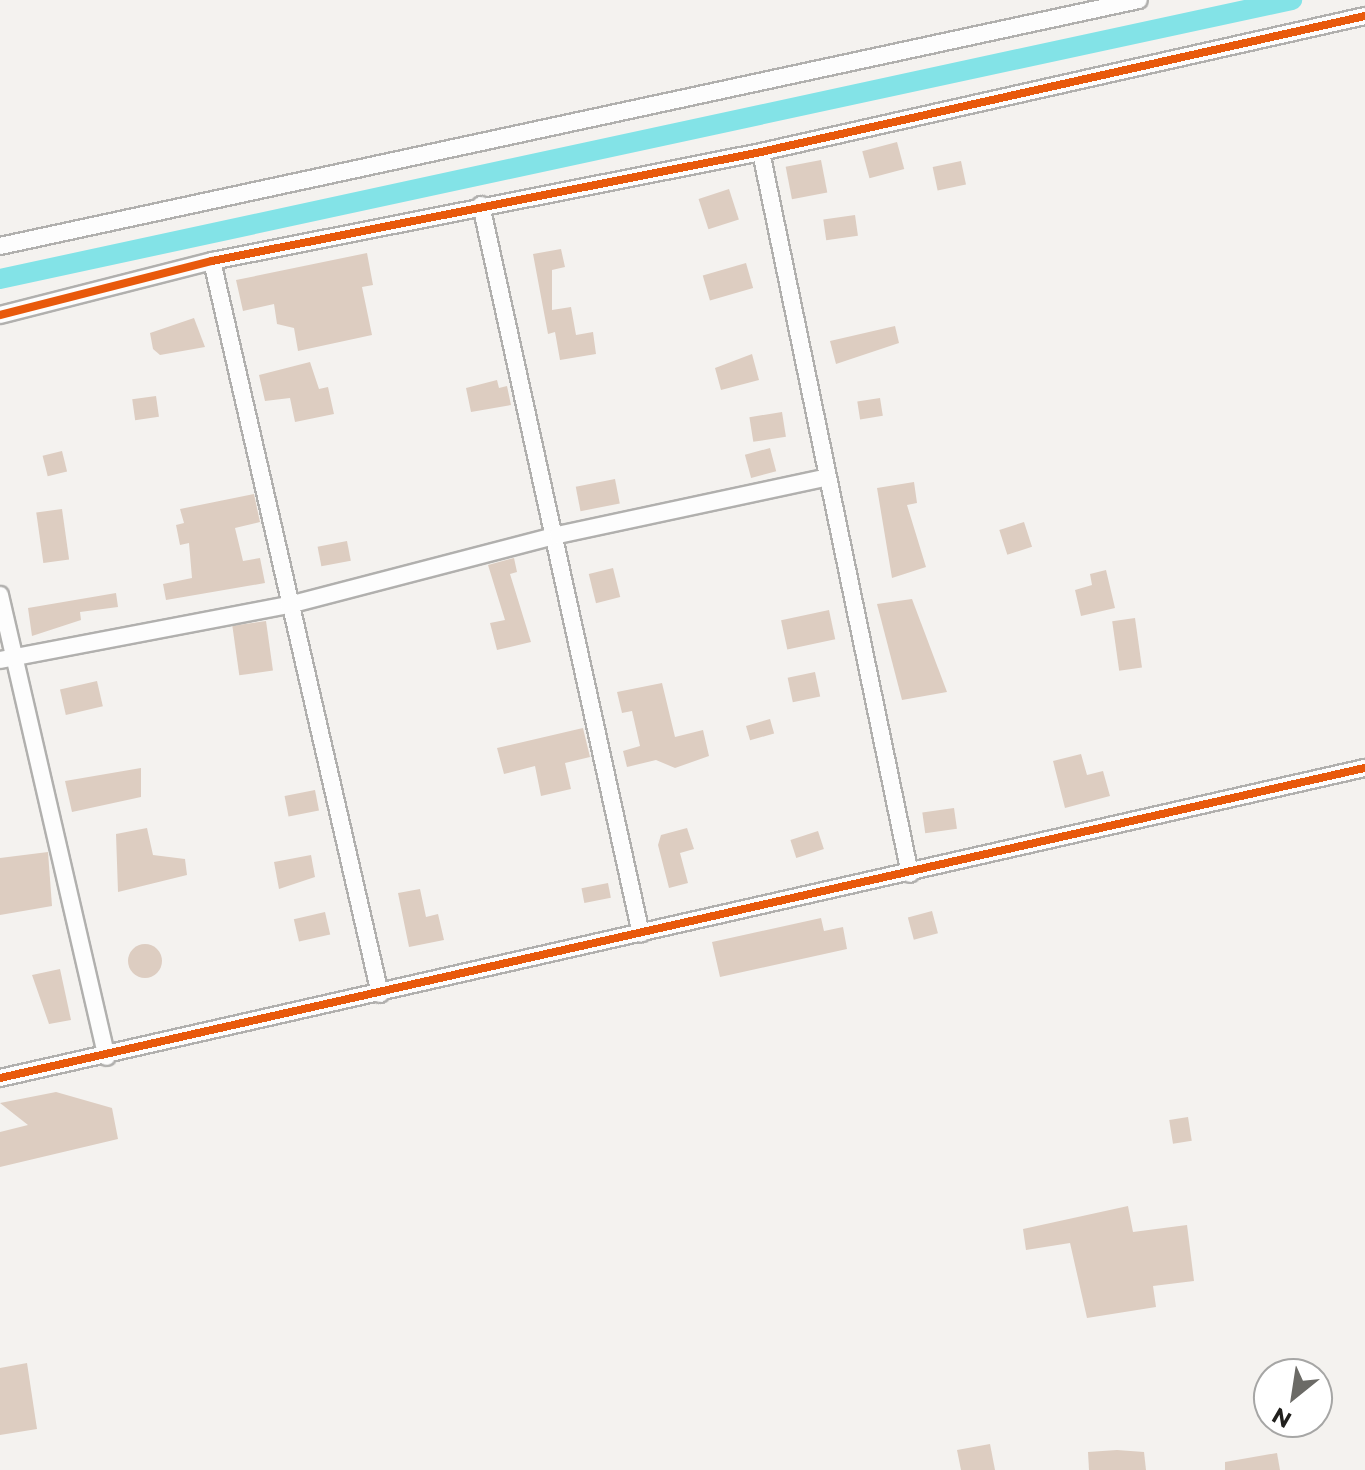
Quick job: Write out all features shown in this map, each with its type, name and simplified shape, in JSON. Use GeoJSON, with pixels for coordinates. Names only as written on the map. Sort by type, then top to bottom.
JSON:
{"type":"FeatureCollection","features":[{"type":"Feature","properties":{"kind":"street"},"geometry":{"type":"LineString","coordinates":[[0,246],[1139,0]]}},
{"type":"Feature","properties":{"kind":"street"},"geometry":{"type":"LineString","coordinates":[[0,315],[212,261],[481,205],[761,152],[1365,16]]}},
{"type":"Feature","properties":{"kind":"street"},"geometry":{"type":"LineString","coordinates":[[761,152],[825,478],[910,874]]}},
{"type":"Feature","properties":{"kind":"street"},"geometry":{"type":"LineString","coordinates":[[481,205],[558,535],[641,934]]}},
{"type":"Feature","properties":{"kind":"street"},"geometry":{"type":"LineString","coordinates":[[212,261],[380,994]]}},
{"type":"Feature","properties":{"kind":"street"},"geometry":{"type":"LineString","coordinates":[[8,658],[289,605],[558,535],[825,478]]}},
{"type":"Feature","properties":{"kind":"street"},"geometry":{"type":"LineString","coordinates":[[0,595],[8,658],[107,1057]]}},
{"type":"Feature","properties":{"kind":"street"},"geometry":{"type":"LineString","coordinates":[[0,1078],[107,1057],[1365,768]]}},
{"type":"Feature","properties":{"kind":"building"},"geometry":{"type":"Polygon","coordinates":[[[897,142],[904,169],[869,178],[862,151],[897,142]]]}},
{"type":"Feature","properties":{"kind":"building"},"geometry":{"type":"Polygon","coordinates":[[[821,160],[827,192],[792,199],[786,167],[821,160]]]}},
{"type":"Feature","properties":{"kind":"building"},"geometry":{"type":"Polygon","coordinates":[[[961,161],[966,184],[938,191],[933,167],[961,161]]]}},
{"type":"Feature","properties":{"kind":"building"},"geometry":{"type":"Polygon","coordinates":[[[729,189],[739,219],[708,229],[699,199],[729,189]]]}},
{"type":"Feature","properties":{"kind":"building"},"geometry":{"type":"Polygon","coordinates":[[[855,215],[858,236],[826,240],[823,219],[855,215]]]}},
{"type":"Feature","properties":{"kind":"building"},"geometry":{"type":"Polygon","coordinates":[[[561,249],[565,267],[552,270],[552,310],[571,307],[576,335],[593,332],[596,354],[560,360],[555,332],[548,334],[533,254],[561,249]]]}},
{"type":"Feature","properties":{"kind":"building"},"geometry":{"type":"Polygon","coordinates":[[[367,253],[373,285],[362,287],[372,335],[298,351],[294,328],[277,324],[274,304],[243,311],[236,280],[367,253]]]}},
{"type":"Feature","properties":{"kind":"building"},"geometry":{"type":"Polygon","coordinates":[[[746,263],[753,288],[710,300],[703,275],[746,263]]]}},
{"type":"Feature","properties":{"kind":"building"},"geometry":{"type":"Polygon","coordinates":[[[194,318],[205,347],[160,355],[153,349],[150,333],[194,318]]]}},
{"type":"Feature","properties":{"kind":"building"},"geometry":{"type":"Polygon","coordinates":[[[895,326],[899,343],[836,364],[830,341],[895,326]]]}},
{"type":"Feature","properties":{"kind":"building"},"geometry":{"type":"Polygon","coordinates":[[[752,354],[759,380],[721,390],[715,368],[752,354]]]}},
{"type":"Feature","properties":{"kind":"building"},"geometry":{"type":"Polygon","coordinates":[[[310,362],[319,389],[328,387],[334,414],[295,422],[290,398],[265,401],[259,375],[310,362]]]}},
{"type":"Feature","properties":{"kind":"building"},"geometry":{"type":"Polygon","coordinates":[[[497,380],[499,388],[507,386],[511,405],[471,412],[466,388],[497,380]]]}},
{"type":"Feature","properties":{"kind":"building"},"geometry":{"type":"Polygon","coordinates":[[[156,396],[159,417],[135,420],[132,399],[156,396]]]}},
{"type":"Feature","properties":{"kind":"building"},"geometry":{"type":"Polygon","coordinates":[[[880,398],[883,416],[860,419],[857,402],[880,398]]]}},
{"type":"Feature","properties":{"kind":"building"},"geometry":{"type":"Polygon","coordinates":[[[782,412],[786,437],[753,442],[749,417],[782,412]]]}},
{"type":"Feature","properties":{"kind":"building"},"geometry":{"type":"Polygon","coordinates":[[[770,448],[776,471],[751,478],[745,455],[770,448]]]}},
{"type":"Feature","properties":{"kind":"building"},"geometry":{"type":"Polygon","coordinates":[[[62,451],[67,471],[48,476],[43,456],[62,451]]]}},
{"type":"Feature","properties":{"kind":"building"},"geometry":{"type":"Polygon","coordinates":[[[615,479],[620,504],[581,511],[576,487],[615,479]]]}},
{"type":"Feature","properties":{"kind":"building"},"geometry":{"type":"Polygon","coordinates":[[[914,482],[917,503],[907,505],[926,567],[892,578],[877,488],[914,482]]]}},
{"type":"Feature","properties":{"kind":"building"},"geometry":{"type":"Polygon","coordinates":[[[254,494],[260,522],[235,528],[243,561],[260,558],[265,583],[166,600],[163,584],[192,578],[189,543],[180,545],[176,525],[184,523],[180,509],[254,494]]]}},
{"type":"Feature","properties":{"kind":"building"},"geometry":{"type":"Polygon","coordinates":[[[62,509],[69,560],[43,563],[36,513],[62,509]]]}},
{"type":"Feature","properties":{"kind":"building"},"geometry":{"type":"Polygon","coordinates":[[[1024,522],[1032,547],[1007,555],[999,530],[1024,522]]]}},
{"type":"Feature","properties":{"kind":"building"},"geometry":{"type":"Polygon","coordinates":[[[347,541],[351,561],[321,566],[318,547],[347,541]]]}},
{"type":"Feature","properties":{"kind":"building"},"geometry":{"type":"Polygon","coordinates":[[[514,558],[517,572],[510,574],[531,642],[497,650],[490,623],[505,620],[488,565],[514,558]]]}},
{"type":"Feature","properties":{"kind":"building"},"geometry":{"type":"Polygon","coordinates":[[[613,568],[620,597],[596,603],[589,574],[613,568]]]}},
{"type":"Feature","properties":{"kind":"building"},"geometry":{"type":"Polygon","coordinates":[[[1106,570],[1115,608],[1081,616],[1075,590],[1092,585],[1090,574],[1106,570]]]}},
{"type":"Feature","properties":{"kind":"building"},"geometry":{"type":"Polygon","coordinates":[[[116,593],[118,607],[80,612],[81,620],[32,636],[28,608],[116,593]]]}},
{"type":"Feature","properties":{"kind":"building"},"geometry":{"type":"Polygon","coordinates":[[[912,599],[947,692],[902,700],[877,604],[912,599]]]}},
{"type":"Feature","properties":{"kind":"building"},"geometry":{"type":"Polygon","coordinates":[[[829,610],[835,639],[787,650],[781,620],[829,610]]]}},
{"type":"Feature","properties":{"kind":"building"},"geometry":{"type":"Polygon","coordinates":[[[1135,618],[1142,668],[1119,671],[1112,621],[1135,618]]]}},
{"type":"Feature","properties":{"kind":"building"},"geometry":{"type":"Polygon","coordinates":[[[266,621],[273,671],[239,675],[232,626],[266,621]]]}},
{"type":"Feature","properties":{"kind":"building"},"geometry":{"type":"Polygon","coordinates":[[[815,672],[820,696],[793,702],[788,678],[815,672]]]}},
{"type":"Feature","properties":{"kind":"building"},"geometry":{"type":"Polygon","coordinates":[[[97,681],[103,706],[66,715],[60,690],[97,681]]]}},
{"type":"Feature","properties":{"kind":"building"},"geometry":{"type":"Polygon","coordinates":[[[662,683],[675,737],[703,730],[709,756],[675,768],[656,760],[627,767],[623,751],[640,746],[632,711],[622,713],[617,692],[662,683]]]}},
{"type":"Feature","properties":{"kind":"building"},"geometry":{"type":"Polygon","coordinates":[[[770,719],[774,733],[750,740],[746,726],[770,719]]]}},
{"type":"Feature","properties":{"kind":"building"},"geometry":{"type":"Polygon","coordinates":[[[583,728],[590,757],[565,763],[571,789],[541,796],[535,766],[504,774],[497,748],[583,728]]]}},
{"type":"Feature","properties":{"kind":"building"},"geometry":{"type":"Polygon","coordinates":[[[1081,754],[1087,775],[1103,771],[1110,796],[1065,808],[1053,761],[1081,754]]]}},
{"type":"Feature","properties":{"kind":"building"},"geometry":{"type":"Polygon","coordinates":[[[141,768],[141,797],[72,812],[65,781],[141,768]]]}},
{"type":"Feature","properties":{"kind":"building"},"geometry":{"type":"Polygon","coordinates":[[[315,790],[319,811],[289,817],[285,796],[315,790]]]}},
{"type":"Feature","properties":{"kind":"building"},"geometry":{"type":"Polygon","coordinates":[[[954,808],[957,829],[925,833],[922,812],[954,808]]]}},
{"type":"Feature","properties":{"kind":"building"},"geometry":{"type":"Polygon","coordinates":[[[147,828],[153,855],[185,859],[187,875],[118,892],[116,834],[147,828]]]}},
{"type":"Feature","properties":{"kind":"building"},"geometry":{"type":"Polygon","coordinates":[[[687,828],[694,849],[680,853],[688,883],[669,888],[658,845],[661,835],[687,828]]]}},
{"type":"Feature","properties":{"kind":"building"},"geometry":{"type":"Polygon","coordinates":[[[818,831],[824,849],[796,858],[790,840],[818,831]]]}},
{"type":"Feature","properties":{"kind":"building"},"geometry":{"type":"Polygon","coordinates":[[[48,852],[52,906],[0,915],[0,858],[48,852]]]}},
{"type":"Feature","properties":{"kind":"building"},"geometry":{"type":"Polygon","coordinates":[[[311,855],[315,877],[279,889],[274,862],[311,855]]]}},
{"type":"Feature","properties":{"kind":"building"},"geometry":{"type":"Polygon","coordinates":[[[608,883],[611,898],[584,903],[581,888],[608,883]]]}},
{"type":"Feature","properties":{"kind":"building"},"geometry":{"type":"Polygon","coordinates":[[[420,889],[426,917],[438,914],[444,940],[409,947],[398,893],[420,889]]]}},
{"type":"Feature","properties":{"kind":"building"},"geometry":{"type":"Polygon","coordinates":[[[932,911],[938,933],[914,940],[908,917],[932,911]]]}},
{"type":"Feature","properties":{"kind":"building"},"geometry":{"type":"Polygon","coordinates":[[[325,912],[330,934],[299,942],[294,919],[325,912]]]}},
{"type":"Feature","properties":{"kind":"building"},"geometry":{"type":"Polygon","coordinates":[[[821,918],[824,931],[843,927],[847,949],[720,977],[712,942],[821,918]]]}},
{"type":"Feature","properties":{"kind":"building"},"geometry":{"type":"Polygon","coordinates":[[[145,944],[157,949],[162,961],[157,973],[145,978],[133,973],[128,961],[133,949],[145,944]]]}},
{"type":"Feature","properties":{"kind":"building"},"geometry":{"type":"Polygon","coordinates":[[[60,969],[71,1020],[49,1024],[32,975],[60,969]]]}},
{"type":"Feature","properties":{"kind":"building"},"geometry":{"type":"Polygon","coordinates":[[[56,1092],[112,1108],[118,1139],[0,1167],[0,1132],[28,1125],[0,1103],[56,1092]]]}},
{"type":"Feature","properties":{"kind":"building"},"geometry":{"type":"Polygon","coordinates":[[[1188,1117],[1192,1141],[1173,1144],[1169,1120],[1188,1117]]]}},
{"type":"Feature","properties":{"kind":"building"},"geometry":{"type":"Polygon","coordinates":[[[1128,1206],[1133,1232],[1187,1225],[1194,1281],[1153,1286],[1156,1307],[1087,1318],[1070,1243],[1026,1250],[1023,1229],[1128,1206]]]}},
{"type":"Feature","properties":{"kind":"building"},"geometry":{"type":"Polygon","coordinates":[[[27,1363],[37,1429],[0,1435],[0,1368],[27,1363]]]}},
{"type":"Feature","properties":{"kind":"building"},"geometry":{"type":"Polygon","coordinates":[[[990,1444],[995,1470],[961,1470],[957,1450],[990,1444]]]}},
{"type":"Feature","properties":{"kind":"building"},"geometry":{"type":"Polygon","coordinates":[[[1088,1452],[1144,1452],[1146,1470],[1089,1470],[1088,1452]]]}},
{"type":"Feature","properties":{"kind":"building"},"geometry":{"type":"Polygon","coordinates":[[[1277,1453],[1280,1470],[1225,1470],[1225,1462],[1277,1453]]]}},
{"type":"Feature","properties":{"kind":"waterway"},"geometry":{"type":"LineString","coordinates":[[0,279],[1292,0]]}},
{"type":"Feature","properties":{"kind":"cycle path"},"geometry":{"type":"LineString","coordinates":[[0,315],[212,261],[761,152],[1365,16]]}},
{"type":"Feature","properties":{"kind":"cycle path"},"geometry":{"type":"LineString","coordinates":[[0,1078],[1365,768]]}}]}
